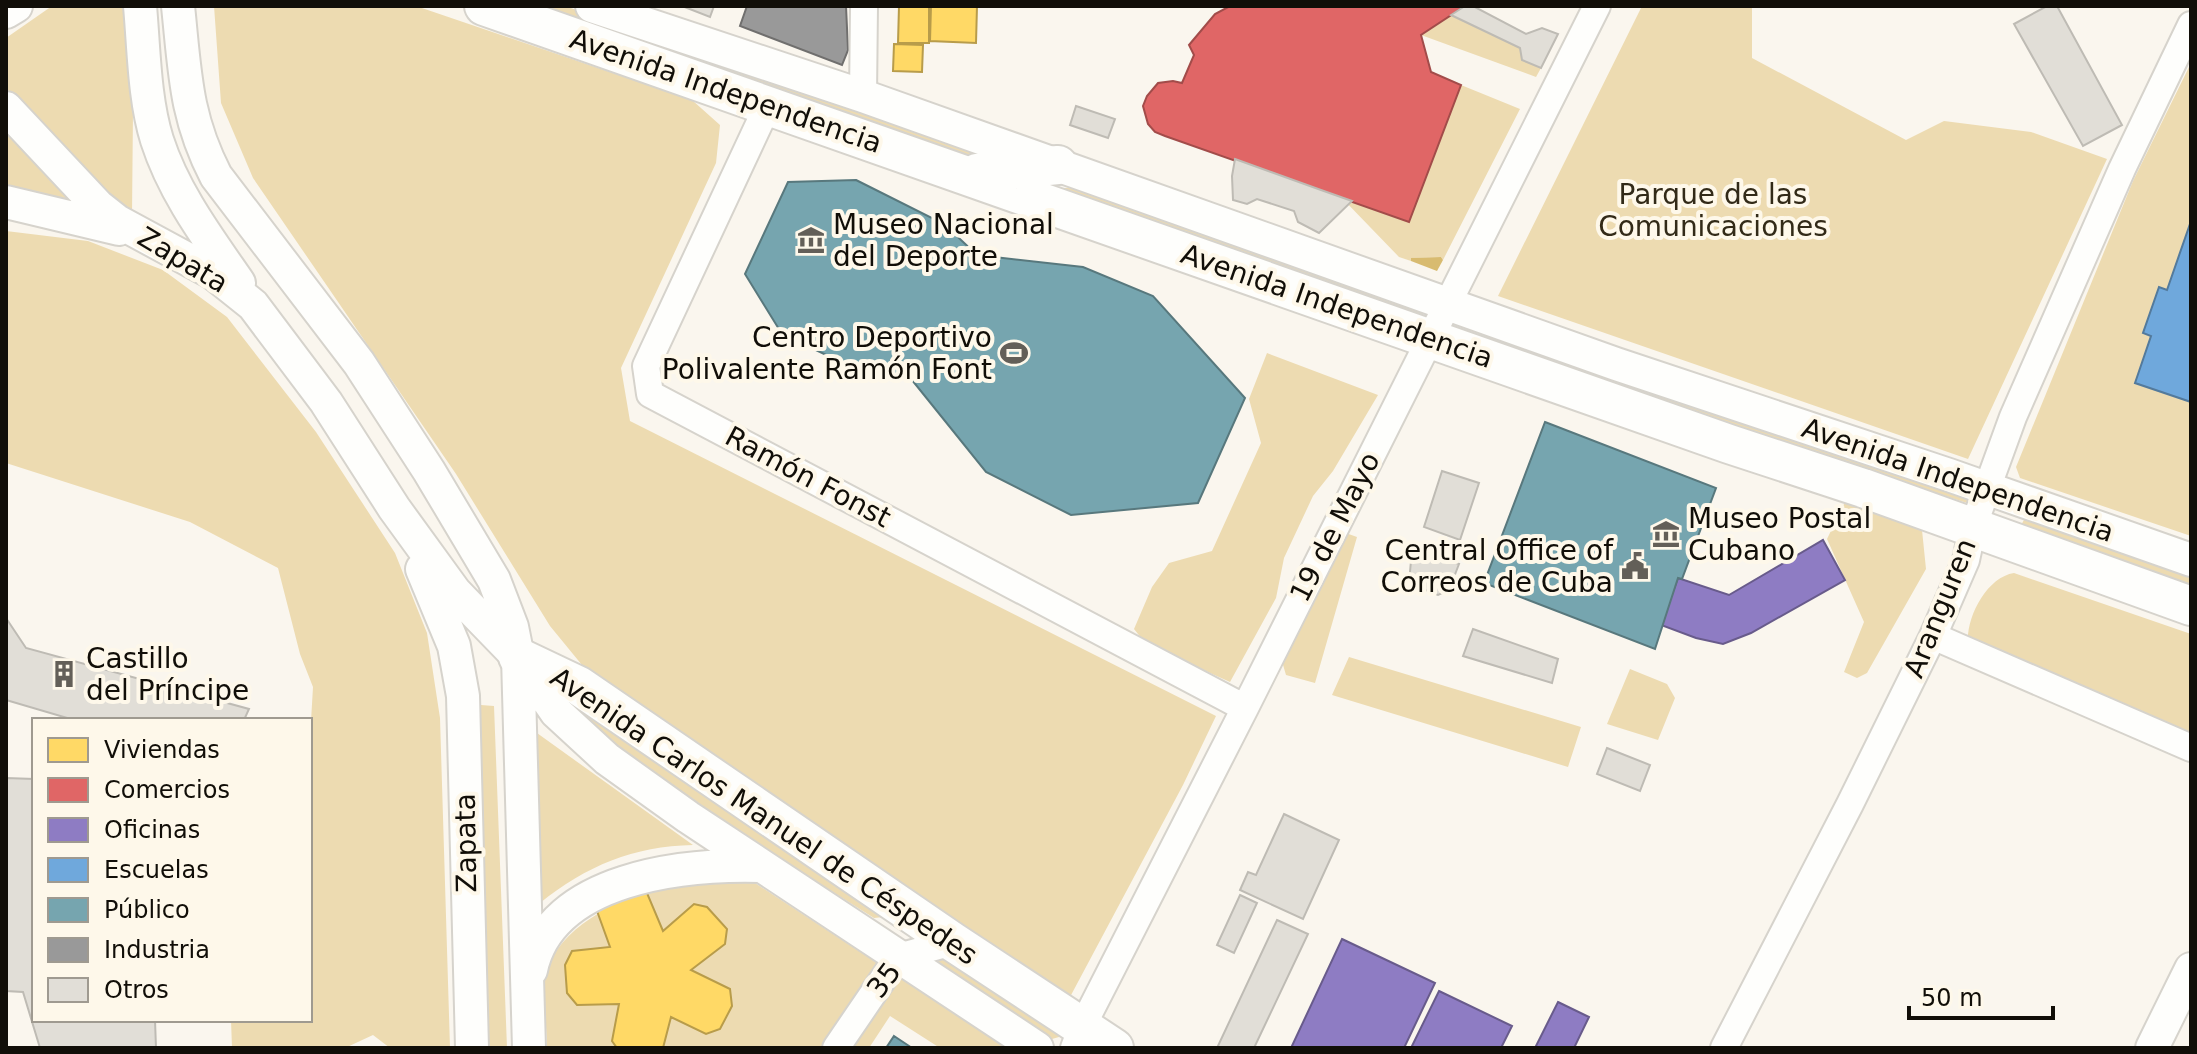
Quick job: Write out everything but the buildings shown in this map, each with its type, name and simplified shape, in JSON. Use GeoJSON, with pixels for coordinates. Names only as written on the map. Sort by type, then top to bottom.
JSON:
{"type":"FeatureCollection","features":[{"type":"Feature","properties":{"kind":"highway","name":"Avenida Independencia"},"geometry":{"type":"LineString","coordinates":[[484,6],[2191,606]]}},
{"type":"Feature","properties":{"kind":"highway"},"geometry":{"type":"LineString","coordinates":[[964,174],[1058,165]]}},
{"type":"Feature","properties":{"kind":"highway","name":"Avenida Carlos Manuel de Céspedes"},"geometry":{"type":"LineString","coordinates":[[518,657],[579,686],[953,942],[1078,1038],[1114,1048]]}},
{"type":"Feature","properties":{"kind":"main road"},"geometry":{"type":"LineString","coordinates":[[6,12],[16,6]]}},
{"type":"Feature","properties":{"kind":"main road"},"geometry":{"type":"LineString","coordinates":[[140,6],[149,97],[158,142],[184,201],[253,305]]}},
{"type":"Feature","properties":{"kind":"main road","name":"Zapata"},"geometry":{"type":"LineString","coordinates":[[178,6],[187,99],[200,144],[216,176],[359,363],[494,580],[512,627],[518,657],[529,1048]]}},
{"type":"Feature","properties":{"kind":"main road","name":"Avenida Independencia"},"geometry":{"type":"LineString","coordinates":[[592,6],[863,96],[1629,369],[2191,560]]}},
{"type":"Feature","properties":{"kind":"main road","name":"Zapata"},"geometry":{"type":"LineString","coordinates":[[6,108],[98,206],[138,234],[165,245],[213,273],[253,305],[326,402],[394,508],[455,592],[518,657]]}},
{"type":"Feature","properties":{"kind":"main road"},"geometry":{"type":"LineString","coordinates":[[10,202],[138,234]]}},
{"type":"Feature","properties":{"kind":"main road","name":"Zapata"},"geometry":{"type":"LineString","coordinates":[[394,508],[454,646],[463,696],[472,1048]]}},
{"type":"Feature","properties":{"kind":"main road","name":"Avenida Carlos Manuel de Céspedes"},"geometry":{"type":"LineString","coordinates":[[518,657],[556,712],[607,759],[761,866],[1037,1048]]}},
{"type":"Feature","properties":{"kind":"main road"},"geometry":{"type":"LineString","coordinates":[[528,986],[533,959],[556,923],[599,893],[632,879],[664,872],[761,866]]}},
{"type":"Feature","properties":{"kind":"main road"},"geometry":{"type":"LineString","coordinates":[[2152,1048],[2191,969]]}},
{"type":"Feature","properties":{"kind":"street"},"geometry":{"type":"LineString","coordinates":[[863,96],[864,6]]}},
{"type":"Feature","properties":{"kind":"street","name":"19 de Mayo"},"geometry":{"type":"LineString","coordinates":[[1078,1038],[1597,6]]}},
{"type":"Feature","properties":{"kind":"street","name":"Aranguren"},"geometry":{"type":"LineString","coordinates":[[1724,1048],[1933,636],[1966,560],[1986,489],[2051,329],[2122,169],[2191,25]]}},
{"type":"Feature","properties":{"kind":"street","name":"Ramón Fonst"},"geometry":{"type":"LineString","coordinates":[[768,105],[646,366],[650,394],[1245,708]]}},
{"type":"Feature","properties":{"kind":"street"},"geometry":{"type":"LineString","coordinates":[[1933,636],[2191,748]]}},
{"type":"Feature","properties":{"kind":"street","name":"35"},"geometry":{"type":"LineString","coordinates":[[836,1048],[898,957],[953,942]]}},
{"type":"Feature","properties":{"kind":"green space"},"geometry":{"type":"Polygon","coordinates":[[[52,6],[134,6],[132,215],[118,207],[6,88],[6,38],[52,6]]]}},
{"type":"Feature","properties":{"kind":"green space"},"geometry":{"type":"Polygon","coordinates":[[[214,6],[416,6],[692,100],[720,125],[716,163],[621,368],[630,421],[1216,716],[1183,785],[1070,997],[600,687],[550,626],[456,474],[253,178],[221,103],[214,6]]]}},
{"type":"Feature","properties":{"kind":"green space"},"geometry":{"type":"Polygon","coordinates":[[[529,6],[565,6],[1004,159],[969,158],[529,6]]]}},
{"type":"Feature","properties":{"kind":"green space","name":"Parque de las Comunicaciones"},"geometry":{"type":"Polygon","coordinates":[[[1642,6],[1752,6],[1752,58],[1906,140],[1944,121],[2031,132],[2107,159],[1968,459],[1498,296],[1642,6]]]}},
{"type":"Feature","properties":{"kind":"green space"},"geometry":{"type":"Polygon","coordinates":[[[1451,15],[1520,48],[1522,60],[1541,68],[1536,77],[1421,35],[1451,15]]]}},
{"type":"Feature","properties":{"kind":"green space"},"geometry":{"type":"Polygon","coordinates":[[[2191,63],[2191,536],[2020,478],[2016,467],[2133,181],[2191,63]]]}},
{"type":"Feature","properties":{"kind":"green space"},"geometry":{"type":"Polygon","coordinates":[[[1461,85],[1520,109],[1443,260],[1441,257],[1412,258],[1411,261],[1399,257],[1341,197],[1409,221],[1461,85]]]}},
{"type":"Feature","properties":{"kind":"green space"},"geometry":{"type":"Polygon","coordinates":[[[6,129],[68,199],[6,185],[6,129]]]}},
{"type":"Feature","properties":{"kind":"green space"},"geometry":{"type":"Polygon","coordinates":[[[1042,188],[1078,188],[1424,312],[1420,321],[1042,188]]]}},
{"type":"Feature","properties":{"kind":"green space"},"geometry":{"type":"Polygon","coordinates":[[[6,231],[88,241],[163,270],[227,317],[316,432],[395,553],[427,633],[440,718],[450,1048],[390,1048],[373,1035],[345,1048],[232,1048],[231,1022],[312,1022],[313,687],[300,654],[278,568],[190,522],[6,463],[6,231]]]}},
{"type":"Feature","properties":{"kind":"green space"},"geometry":{"type":"Polygon","coordinates":[[[1486,335],[1804,445],[1968,494],[1972,496],[1970,504],[1483,344],[1486,335]]]}},
{"type":"Feature","properties":{"kind":"green space"},"geometry":{"type":"Polygon","coordinates":[[[1267,353],[1378,395],[1333,471],[1313,496],[1284,558],[1276,598],[1230,682],[1146,644],[1134,629],[1152,587],[1169,563],[1212,551],[1261,443],[1249,399],[1267,353]]]}},
{"type":"Feature","properties":{"kind":"green space"},"geometry":{"type":"Polygon","coordinates":[[[1845,502],[1922,530],[1926,569],[1867,673],[1857,678],[1844,672],[1864,622],[1827,539],[1845,502]]]}},
{"type":"Feature","properties":{"kind":"green space"},"geometry":{"type":"Polygon","coordinates":[[[2027,515],[2191,573],[2191,587],[2021,525],[2027,515]]]}},
{"type":"Feature","properties":{"kind":"green space"},"geometry":{"type":"Polygon","coordinates":[[[1343,532],[1357,537],[1315,683],[1286,675],[1281,658],[1343,532]]]}},
{"type":"Feature","properties":{"kind":"green space"},"geometry":{"type":"Polygon","coordinates":[[[2014,573],[2191,634],[2191,742],[1968,643],[1971,622],[1980,600],[1995,582],[2014,573]]]}},
{"type":"Feature","properties":{"kind":"green space"},"geometry":{"type":"Polygon","coordinates":[[[1349,657],[1581,727],[1568,767],[1332,695],[1349,657]]]}},
{"type":"Feature","properties":{"kind":"green space"},"geometry":{"type":"Polygon","coordinates":[[[1630,669],[1667,684],[1675,698],[1658,740],[1607,724],[1630,669]]]}},
{"type":"Feature","properties":{"kind":"green space"},"geometry":{"type":"Polygon","coordinates":[[[556,694],[588,711],[893,916],[874,918],[768,851],[607,740],[556,694]]]}},
{"type":"Feature","properties":{"kind":"green space"},"geometry":{"type":"Polygon","coordinates":[[[481,705],[494,706],[507,1048],[482,1048],[472,740],[481,705]]]}},
{"type":"Feature","properties":{"kind":"green space"},"geometry":{"type":"Polygon","coordinates":[[[530,728],[693,845],[651,849],[612,860],[575,878],[540,903],[530,728]]]}},
{"type":"Feature","properties":{"kind":"green space"},"geometry":{"type":"Polygon","coordinates":[[[723,881],[755,883],[1007,1048],[940,1048],[890,1016],[869,1048],[547,1048],[546,973],[553,957],[575,930],[606,909],[640,895],[672,887],[723,881]]]}},
{"type":"Feature","properties":{"kind":"green space"},"geometry":{"type":"Polygon","coordinates":[[[951,956],[1060,1033],[1059,1037],[1052,1039],[934,959],[951,956]]]}},
{"type":"Feature","properties":{"kind":"shaded area"},"geometry":{"type":"Polygon","coordinates":[[[1441,257],[1443,260],[1437,271],[1411,261],[1411,258],[1441,257]]]}},
{"type":"Feature","properties":{"kind":"place","name":"Museo Nacional del Deporte"},"geometry":{"type":"Point","coordinates":[811,240]}},
{"type":"Feature","properties":{"kind":"place","name":"Centro Deportivo Polivalente Ramón Font"},"geometry":{"type":"Point","coordinates":[1014,353]}},
{"type":"Feature","properties":{"kind":"place","name":"Museo Postal Cubano"},"geometry":{"type":"Point","coordinates":[1666,534]}},
{"type":"Feature","properties":{"kind":"place","name":"Central Office of Correos de Cuba"},"geometry":{"type":"Point","coordinates":[1635,566]}},
{"type":"Feature","properties":{"kind":"place","name":"Castillo del Príncipe"},"geometry":{"type":"Point","coordinates":[64,674]}}]}
